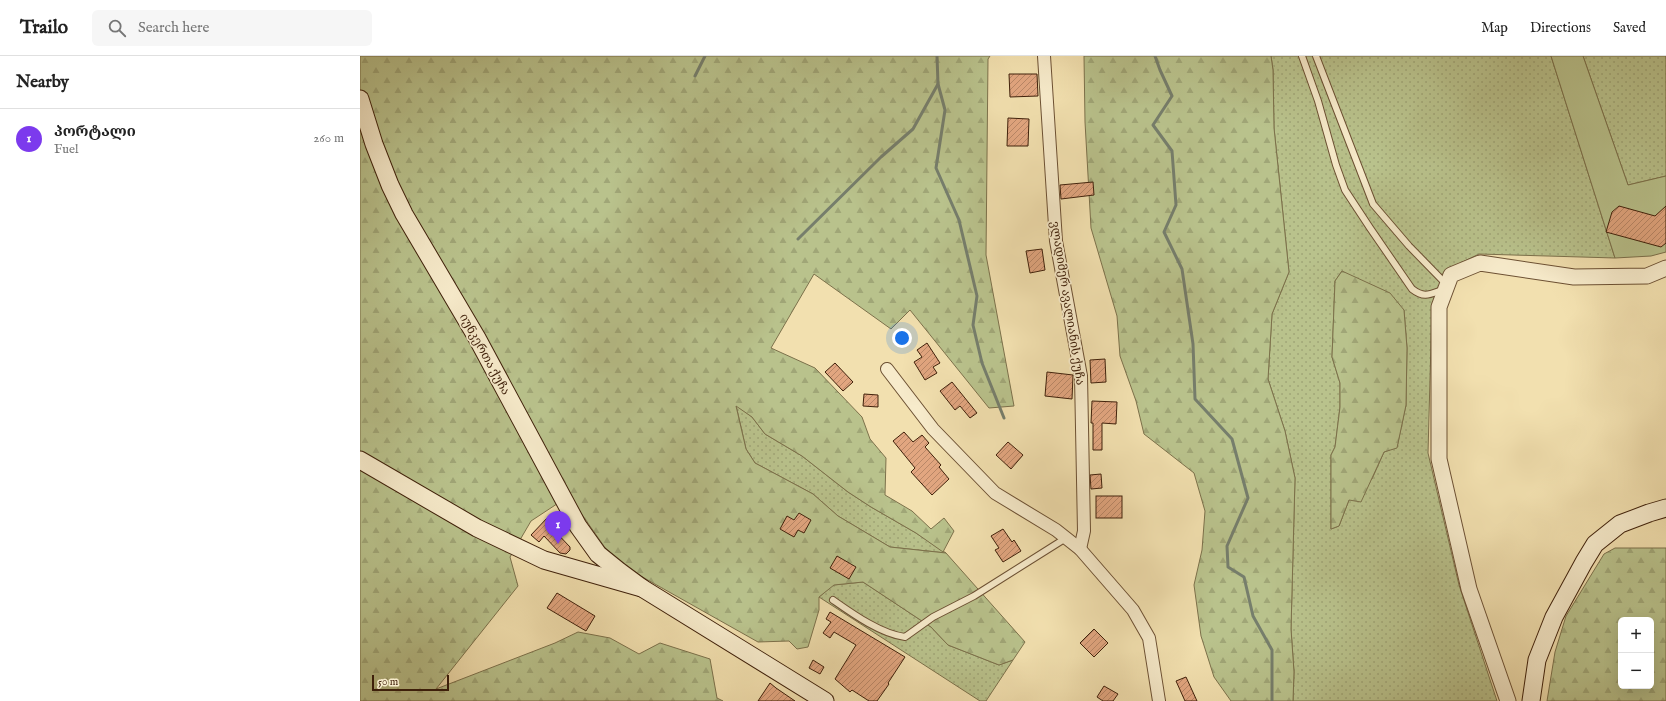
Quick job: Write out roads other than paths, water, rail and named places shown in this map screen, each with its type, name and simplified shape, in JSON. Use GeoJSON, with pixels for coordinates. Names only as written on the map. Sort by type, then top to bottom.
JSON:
{"type":"FeatureCollection","features":[{"type":"Feature","properties":{"kind":"main road","name":"იუნკერთა ქუჩა"},"geometry":{"type":"LineString","coordinates":[[360,99],[374,144],[390,185],[404,214],[477,338],[578,526],[598,554],[642,588]]}},
{"type":"Feature","properties":{"kind":"main road"},"geometry":{"type":"LineString","coordinates":[[360,460],[477,528],[544,560],[642,588],[825,701]]}},
{"type":"Feature","properties":{"kind":"main road"},"geometry":{"type":"LineString","coordinates":[[1531,701],[1537,660],[1554,617],[1595,544],[1620,524],[1649,512],[1666,508]]}},
{"type":"Feature","properties":{"kind":"street","name":"ვლადიმერ ავალიანის ქუჩა"},"geometry":{"type":"LineString","coordinates":[[1044,56],[1056,241],[1081,376],[1084,531],[1080,549]]}},
{"type":"Feature","properties":{"kind":"street"},"geometry":{"type":"LineString","coordinates":[[1508,701],[1469,589],[1439,459],[1439,307],[1452,275],[1480,263],[1574,277],[1646,276],[1666,268]]}},
{"type":"Feature","properties":{"kind":"street"},"geometry":{"type":"LineString","coordinates":[[888,368],[933,429],[995,493],[1056,530],[1080,549],[1132,610],[1149,638],[1159,701]]}},
{"type":"Feature","properties":{"kind":"lane"},"geometry":{"type":"LineString","coordinates":[[1302,56],[1318,101],[1336,165],[1345,190],[1412,289],[1425,296],[1447,287],[1408,246],[1373,204],[1316,56]]}},
{"type":"Feature","properties":{"kind":"lane"},"geometry":{"type":"LineString","coordinates":[[833,600],[878,628],[894,636],[905,637],[933,617],[974,596],[1066,538]]}},
{"type":"Feature","properties":{"kind":"waterway"},"geometry":{"type":"LineString","coordinates":[[695,76],[705,56]]}},
{"type":"Feature","properties":{"kind":"waterway"},"geometry":{"type":"LineString","coordinates":[[798,239],[881,157],[913,129],[938,84],[937,56]]}},
{"type":"Feature","properties":{"kind":"waterway"},"geometry":{"type":"LineString","coordinates":[[1155,56],[1172,96],[1153,125],[1172,151],[1176,205],[1164,232],[1182,269],[1193,344],[1195,399],[1232,439],[1248,498],[1227,546],[1228,567],[1244,577],[1253,616],[1272,650],[1272,701]]}},
{"type":"Feature","properties":{"kind":"waterway"},"geometry":{"type":"LineString","coordinates":[[938,84],[945,110],[936,168],[959,220],[977,296],[973,325],[982,363],[1004,418]]}},
{"type":"Feature","properties":{"kind":"place","name":"პორტალი"},"geometry":{"type":"Point","coordinates":[558,544]}}]}
